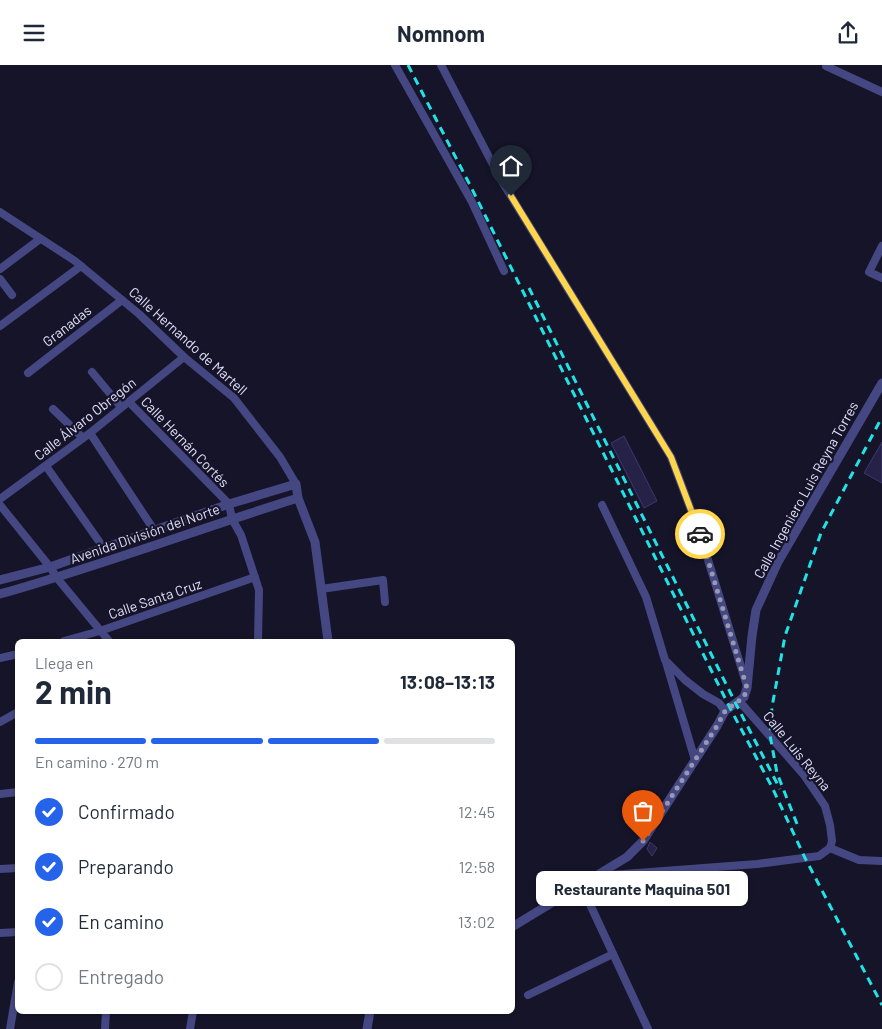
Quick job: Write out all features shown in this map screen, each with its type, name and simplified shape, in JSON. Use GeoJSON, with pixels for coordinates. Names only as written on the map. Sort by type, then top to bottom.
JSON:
{"type":"FeatureCollection","features":[{"type":"Feature","properties":{"kind":"street"},"geometry":{"type":"LineString","coordinates":[[396,65],[472,202],[504,271]]}},
{"type":"Feature","properties":{"kind":"street"},"geometry":{"type":"LineString","coordinates":[[441,65],[501,180],[671,457],[700,534],[747,688]]}},
{"type":"Feature","properties":{"kind":"street"},"geometry":{"type":"LineString","coordinates":[[826,66],[882,92]]}},
{"type":"Feature","properties":{"kind":"street","name":"Calle Hernando de Martell"},"geometry":{"type":"LineString","coordinates":[[0,212],[80,266],[122,300],[184,357],[234,399],[280,457],[296,485],[298,498],[315,542],[328,639]]}},
{"type":"Feature","properties":{"kind":"street"},"geometry":{"type":"LineString","coordinates":[[0,269],[40,239]]}},
{"type":"Feature","properties":{"kind":"street"},"geometry":{"type":"LineString","coordinates":[[882,246],[869,272],[882,279]]}},
{"type":"Feature","properties":{"kind":"street"},"geometry":{"type":"LineString","coordinates":[[0,326],[80,266]]}},
{"type":"Feature","properties":{"kind":"street"},"geometry":{"type":"LineString","coordinates":[[0,279],[12,295]]}},
{"type":"Feature","properties":{"kind":"street","name":"Granadas"},"geometry":{"type":"LineString","coordinates":[[28,373],[122,300]]}},
{"type":"Feature","properties":{"kind":"street","name":"Calle Álvaro Obregón"},"geometry":{"type":"LineString","coordinates":[[0,499],[90,433],[184,357]]}},
{"type":"Feature","properties":{"kind":"street"},"geometry":{"type":"LineString","coordinates":[[92,372],[121,407]]}},
{"type":"Feature","properties":{"kind":"street","name":"Calle Ingeniero Luis Reyna Torres"},"geometry":{"type":"LineString","coordinates":[[740,702],[747,688],[756,610],[778,562],[882,383]]}},
{"type":"Feature","properties":{"kind":"street","name":"Calle Hernán Cortés"},"geometry":{"type":"LineString","coordinates":[[129,402],[229,504],[232,519],[241,535],[259,590],[258,639]]}},
{"type":"Feature","properties":{"kind":"street"},"geometry":{"type":"LineString","coordinates":[[53,409],[83,438]]}},
{"type":"Feature","properties":{"kind":"street"},"geometry":{"type":"LineString","coordinates":[[90,433],[154,531]]}},
{"type":"Feature","properties":{"kind":"street"},"geometry":{"type":"LineString","coordinates":[[46,466],[102,547]]}},
{"type":"Feature","properties":{"kind":"street","name":"Avenida División del Norte"},"geometry":{"type":"LineString","coordinates":[[0,579],[50,567],[102,547],[154,531],[229,504],[296,485]]}},
{"type":"Feature","properties":{"kind":"street","name":"Avenida División del Norte"},"geometry":{"type":"LineString","coordinates":[[0,594],[57,578],[298,498]]}},
{"type":"Feature","properties":{"kind":"street"},"geometry":{"type":"LineString","coordinates":[[0,505],[107,639]]}},
{"type":"Feature","properties":{"kind":"street"},"geometry":{"type":"LineString","coordinates":[[602,505],[646,597],[695,761]]}},
{"type":"Feature","properties":{"kind":"street","name":"Calle Santa Cruz"},"geometry":{"type":"LineString","coordinates":[[71,639],[100,631],[255,577]]}},
{"type":"Feature","properties":{"kind":"street"},"geometry":{"type":"LineString","coordinates":[[321,589],[383,580],[385,602]]}},
{"type":"Feature","properties":{"kind":"street"},"geometry":{"type":"LineString","coordinates":[[0,658],[15,655]]}},
{"type":"Feature","properties":{"kind":"street"},"geometry":{"type":"LineString","coordinates":[[666,660],[685,680],[703,694],[719,703],[725,711]]}},
{"type":"Feature","properties":{"kind":"street"},"geometry":{"type":"LineString","coordinates":[[515,925],[597,877],[626,857],[643,841],[725,711],[740,702]]}},
{"type":"Feature","properties":{"kind":"street","name":"Calle Luis Reyna"},"geometry":{"type":"LineString","coordinates":[[740,702],[804,775],[825,806],[832,841],[830,848]]}},
{"type":"Feature","properties":{"kind":"street"},"geometry":{"type":"LineString","coordinates":[[0,722],[15,714]]}},
{"type":"Feature","properties":{"kind":"street"},"geometry":{"type":"LineString","coordinates":[[0,794],[15,792]]}},
{"type":"Feature","properties":{"kind":"street"},"geometry":{"type":"LineString","coordinates":[[597,877],[776,862],[818,856],[830,848],[859,860],[882,861]]}},
{"type":"Feature","properties":{"kind":"street"},"geometry":{"type":"LineString","coordinates":[[0,869],[15,867]]}},
{"type":"Feature","properties":{"kind":"street"},"geometry":{"type":"LineString","coordinates":[[581,885],[648,1029]]}},
{"type":"Feature","properties":{"kind":"street"},"geometry":{"type":"LineString","coordinates":[[0,933],[15,931]]}},
{"type":"Feature","properties":{"kind":"street"},"geometry":{"type":"LineString","coordinates":[[528,995],[613,954]]}},
{"type":"Feature","properties":{"kind":"street"},"geometry":{"type":"LineString","coordinates":[[10,1029],[15,1000]]}},
{"type":"Feature","properties":{"kind":"street"},"geometry":{"type":"LineString","coordinates":[[105,1029],[106,1014]]}},
{"type":"Feature","properties":{"kind":"street"},"geometry":{"type":"LineString","coordinates":[[190,1029],[192,1014]]}},
{"type":"Feature","properties":{"kind":"street"},"geometry":{"type":"LineString","coordinates":[[367,1029],[371,1014]]}},
{"type":"Feature","properties":{"kind":"building"},"geometry":{"type":"Polygon","coordinates":[[[624,436],[657,501],[644,508],[611,443],[624,436]]]}},
{"type":"Feature","properties":{"kind":"building"},"geometry":{"type":"Polygon","coordinates":[[[882,442],[882,483],[864,473],[882,442]]]}},
{"type":"Feature","properties":{"kind":"building"},"geometry":{"type":"Polygon","coordinates":[[[650,842],[657,848],[652,856],[647,849],[650,842]]]}},
{"type":"Feature","properties":{"kind":"railway"},"geometry":{"type":"LineString","coordinates":[[408,65],[471,187],[730,708],[772,787],[805,858],[882,1005]]}},
{"type":"Feature","properties":{"kind":"railway"},"geometry":{"type":"LineString","coordinates":[[529,288],[780,789]]}},
{"type":"Feature","properties":{"kind":"railway"},"geometry":{"type":"LineString","coordinates":[[797,824],[777,773],[770,735],[772,707],[785,636],[821,533],[882,417]]}},
{"type":"Feature","properties":{"kind":"way so far"},"geometry":{"type":"LineString","coordinates":[[643,841],[725,711],[740,702],[747,688],[700,534]]}},
{"type":"Feature","properties":{"kind":"place","name":"Restaurante Maquina 501"},"geometry":{"type":"Point","coordinates":[643,841]}},
{"type":"Feature","properties":{"kind":"route"},"geometry":{"type":"LineString","coordinates":[[511,196],[671,457],[700,534]]}}]}
